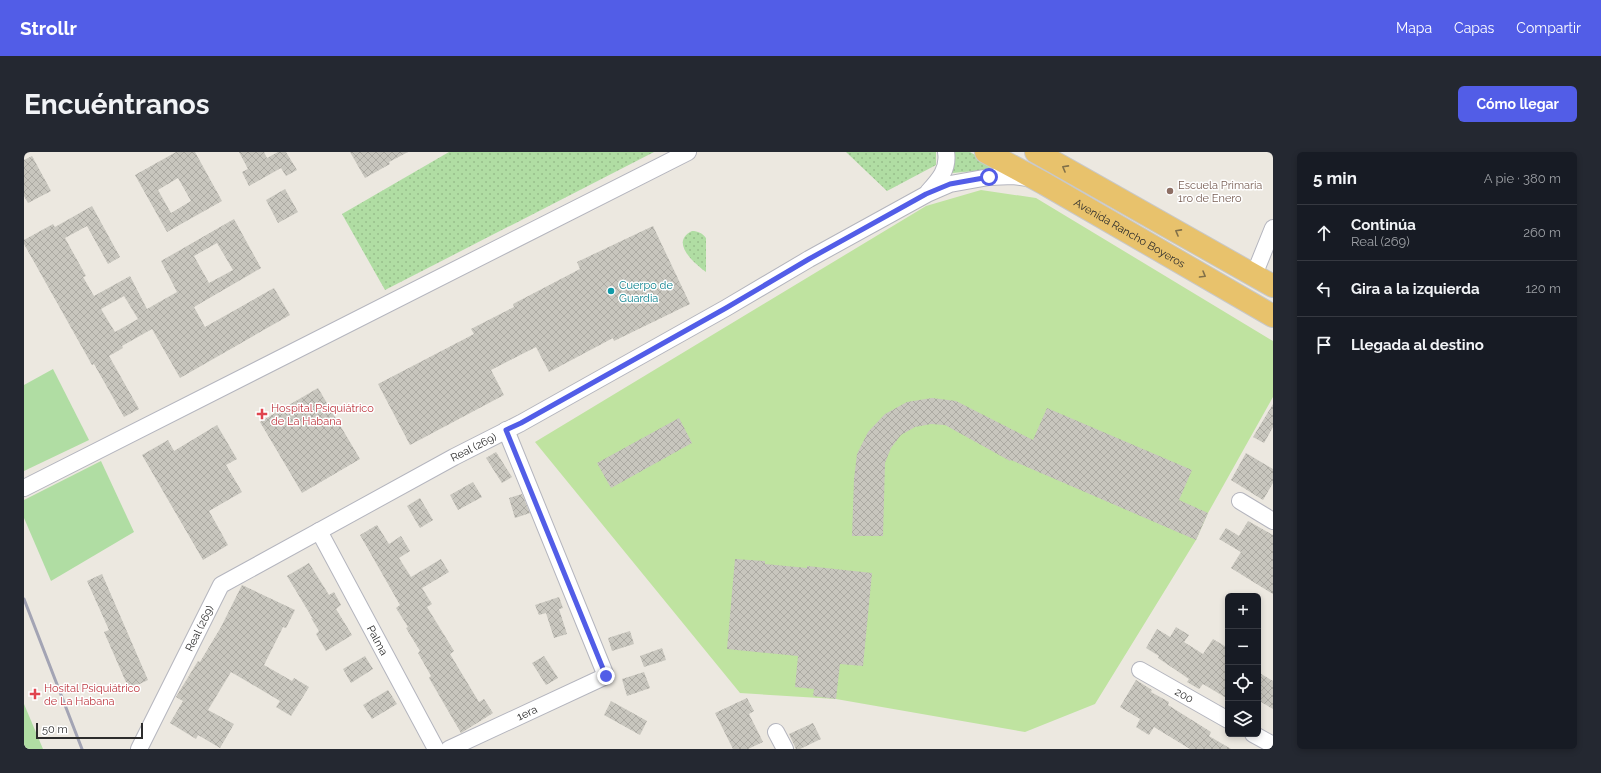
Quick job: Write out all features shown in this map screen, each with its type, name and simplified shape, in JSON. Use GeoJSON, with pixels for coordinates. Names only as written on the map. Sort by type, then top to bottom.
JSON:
{"type":"FeatureCollection","features":[{"type":"Feature","properties":{"kind":"highway","name":"Avenida Rancho Boyeros"},"geometry":{"type":"LineString","coordinates":[[986,152],[1045,184],[1273,316]]}},
{"type":"Feature","properties":{"kind":"highway"},"geometry":{"type":"LineString","coordinates":[[1036,152],[1273,286]]}},
{"type":"Feature","properties":{"kind":"street"},"geometry":{"type":"LineString","coordinates":[[24,488],[688,152]]}},
{"type":"Feature","properties":{"kind":"street","name":"Real (269)"},"geometry":{"type":"LineString","coordinates":[[926,194],[945,172],[947,159],[946,152]]}},
{"type":"Feature","properties":{"kind":"street","name":"Real (269)"},"geometry":{"type":"LineString","coordinates":[[139,749],[221,585],[534,416],[926,194],[950,184],[989,177],[1025,177],[1045,184]]}},
{"type":"Feature","properties":{"kind":"street"},"geometry":{"type":"LineString","coordinates":[[1254,275],[1273,228]]}},
{"type":"Feature","properties":{"kind":"street","name":"1era"},"geometry":{"type":"LineString","coordinates":[[449,749],[606,676],[506,430]]}},
{"type":"Feature","properties":{"kind":"street"},"geometry":{"type":"LineString","coordinates":[[1240,501],[1273,521]]}},
{"type":"Feature","properties":{"kind":"street","name":"Palma"},"geometry":{"type":"LineString","coordinates":[[319,531],[436,749]]}},
{"type":"Feature","properties":{"kind":"street","name":"200"},"geometry":{"type":"LineString","coordinates":[[1140,670],[1225,718]]}},
{"type":"Feature","properties":{"kind":"street"},"geometry":{"type":"LineString","coordinates":[[776,732],[785,749]]}},
{"type":"Feature","properties":{"kind":"street"},"geometry":{"type":"LineString","coordinates":[[1258,737],[1273,745]]}},
{"type":"Feature","properties":{"kind":"green space"},"geometry":{"type":"Polygon","coordinates":[[[449,152],[654,152],[385,290],[342,214],[449,152]]]}},
{"type":"Feature","properties":{"kind":"green space"},"geometry":{"type":"Polygon","coordinates":[[[846,152],[936,152],[936,165],[887,191],[846,152]]]}},
{"type":"Feature","properties":{"kind":"green space"},"geometry":{"type":"Polygon","coordinates":[[[951,152],[970,152],[999,169],[952,173],[951,152]]]}},
{"type":"Feature","properties":{"kind":"green space"},"geometry":{"type":"Polygon","coordinates":[[[981,190],[1036,198],[1273,341],[1273,397],[1208,513],[1196,540],[1095,704],[1025,732],[836,699],[740,693],[535,442],[926,206],[981,190]]]}},
{"type":"Feature","properties":{"kind":"green space"},"geometry":{"type":"Polygon","coordinates":[[[692,231],[700,233],[706,238],[706,272],[696,264],[686,253],[683,247],[683,241],[692,231]]]}},
{"type":"Feature","properties":{"kind":"green space"},"geometry":{"type":"Polygon","coordinates":[[[53,369],[89,440],[24,471],[24,385],[53,369]]]}},
{"type":"Feature","properties":{"kind":"green space"},"geometry":{"type":"Polygon","coordinates":[[[101,461],[134,532],[51,581],[24,518],[24,500],[101,461]]]}},
{"type":"Feature","properties":{"kind":"green space"},"geometry":{"type":"Polygon","coordinates":[[[24,704],[43,749],[24,749],[24,704]]]}},
{"type":"Feature","properties":{"kind":"building"},"geometry":{"type":"Polygon","coordinates":[[[176,152],[195,152],[222,201],[167,232],[135,175],[176,152]],[[178,178],[158,190],[171,213],[191,201],[178,178]]]}},
{"type":"Feature","properties":{"kind":"building"},"geometry":{"type":"Polygon","coordinates":[[[239,152],[264,152],[267,158],[278,152],[286,152],[297,170],[286,176],[281,168],[249,186],[242,172],[248,169],[239,152]]]}},
{"type":"Feature","properties":{"kind":"building"},"geometry":{"type":"Polygon","coordinates":[[[350,152],[408,152],[389,162],[390,164],[365,178],[350,152]]]}},
{"type":"Feature","properties":{"kind":"building"},"geometry":{"type":"Polygon","coordinates":[[[32,156],[51,191],[28,203],[24,196],[24,160],[32,156]]]}},
{"type":"Feature","properties":{"kind":"building"},"geometry":{"type":"Polygon","coordinates":[[[285,189],[298,212],[278,223],[266,200],[285,189]]]}},
{"type":"Feature","properties":{"kind":"building"},"geometry":{"type":"Polygon","coordinates":[[[92,206],[120,257],[108,264],[87,226],[65,238],[86,276],[83,277],[94,296],[130,276],[147,309],[177,292],[161,261],[234,219],[261,268],[194,307],[205,327],[274,288],[290,315],[180,378],[152,329],[122,346],[123,348],[109,356],[139,409],[124,417],[94,364],[92,365],[24,244],[24,240],[53,224],[55,227],[92,206]],[[217,243],[194,256],[209,283],[233,270],[217,243]],[[124,296],[101,309],[115,332],[138,319],[124,296]]]}},
{"type":"Feature","properties":{"kind":"building"},"geometry":{"type":"Polygon","coordinates":[[[653,226],[690,304],[614,341],[613,338],[549,372],[536,347],[491,370],[504,395],[410,445],[378,384],[474,334],[471,329],[514,307],[513,304],[580,269],[577,262],[653,226]]]}},
{"type":"Feature","properties":{"kind":"building"},"geometry":{"type":"Polygon","coordinates":[[[318,388],[360,459],[302,493],[260,422],[318,388]]]}},
{"type":"Feature","properties":{"kind":"building"},"geometry":{"type":"Polygon","coordinates":[[[932,398],[956,401],[1033,440],[1047,408],[1192,470],[1179,500],[1208,513],[1196,540],[1011,460],[1010,461],[945,425],[931,424],[915,427],[901,435],[891,448],[885,463],[883,536],[852,536],[854,479],[857,454],[868,432],[885,414],[907,402],[932,398]]]}},
{"type":"Feature","properties":{"kind":"building"},"geometry":{"type":"Polygon","coordinates":[[[1273,404],[1273,427],[1264,443],[1253,437],[1273,404]]]}},
{"type":"Feature","properties":{"kind":"building"},"geometry":{"type":"Polygon","coordinates":[[[679,418],[692,443],[611,488],[597,463],[679,418]]]}},
{"type":"Feature","properties":{"kind":"building"},"geometry":{"type":"Polygon","coordinates":[[[217,425],[237,459],[226,465],[242,492],[209,511],[228,545],[203,560],[142,455],[168,440],[174,451],[217,425]]]}},
{"type":"Feature","properties":{"kind":"building"},"geometry":{"type":"Polygon","coordinates":[[[496,452],[512,477],[502,483],[486,458],[496,452]]]}},
{"type":"Feature","properties":{"kind":"building"},"geometry":{"type":"Polygon","coordinates":[[[1246,453],[1273,469],[1273,483],[1263,500],[1231,480],[1246,453]]]}},
{"type":"Feature","properties":{"kind":"building"},"geometry":{"type":"Polygon","coordinates":[[[473,482],[482,497],[458,510],[450,495],[473,482]]]}},
{"type":"Feature","properties":{"kind":"building"},"geometry":{"type":"Polygon","coordinates":[[[522,494],[530,513],[515,518],[509,498],[522,494]]]}},
{"type":"Feature","properties":{"kind":"building"},"geometry":{"type":"Polygon","coordinates":[[[420,498],[433,520],[420,528],[407,506],[420,498]]]}},
{"type":"Feature","properties":{"kind":"building"},"geometry":{"type":"Polygon","coordinates":[[[1248,521],[1273,535],[1273,594],[1231,568],[1241,552],[1219,539],[1226,528],[1239,536],[1248,521]]]}},
{"type":"Feature","properties":{"kind":"building"},"geometry":{"type":"Polygon","coordinates":[[[377,525],[389,544],[401,536],[410,551],[399,558],[411,577],[441,559],[449,572],[422,588],[432,604],[427,607],[454,651],[450,654],[479,702],[484,699],[493,713],[461,733],[429,678],[431,676],[418,653],[420,651],[406,628],[408,627],[396,608],[400,605],[360,535],[377,525]]]}},
{"type":"Feature","properties":{"kind":"building"},"geometry":{"type":"Polygon","coordinates":[[[735,559],[765,561],[765,564],[807,568],[807,566],[872,573],[863,666],[840,664],[836,699],[813,696],[814,689],[795,687],[798,656],[727,649],[735,559]]]}},
{"type":"Feature","properties":{"kind":"building"},"geometry":{"type":"Polygon","coordinates":[[[309,563],[329,595],[334,592],[341,605],[336,609],[352,635],[326,651],[316,634],[319,631],[311,618],[313,619],[287,576],[309,563]]]}},
{"type":"Feature","properties":{"kind":"building"},"geometry":{"type":"Polygon","coordinates":[[[102,574],[148,680],[129,689],[104,632],[109,630],[87,581],[102,574]]]}},
{"type":"Feature","properties":{"kind":"building"},"geometry":{"type":"Polygon","coordinates":[[[242,585],[295,610],[286,628],[283,627],[264,665],[292,681],[294,678],[309,687],[291,716],[276,707],[280,701],[231,672],[208,710],[234,724],[220,748],[198,735],[196,739],[170,723],[183,701],[176,697],[198,661],[200,662],[221,627],[242,585]]]}},
{"type":"Feature","properties":{"kind":"building"},"geometry":{"type":"Polygon","coordinates":[[[559,597],[563,608],[559,609],[567,634],[554,638],[546,613],[539,615],[535,605],[559,597]]]}},
{"type":"Feature","properties":{"kind":"building"},"geometry":{"type":"Polygon","coordinates":[[[1176,627],[1189,635],[1184,642],[1203,654],[1213,639],[1225,646],[1225,697],[1203,684],[1199,689],[1187,682],[1189,679],[1146,648],[1157,629],[1170,637],[1176,627]]]}},
{"type":"Feature","properties":{"kind":"building"},"geometry":{"type":"Polygon","coordinates":[[[630,631],[634,644],[612,651],[608,638],[630,631]]]}},
{"type":"Feature","properties":{"kind":"building"},"geometry":{"type":"Polygon","coordinates":[[[662,648],[666,660],[644,667],[640,656],[662,648]]]}},
{"type":"Feature","properties":{"kind":"building"},"geometry":{"type":"Polygon","coordinates":[[[365,656],[373,669],[351,683],[343,669],[365,656]]]}},
{"type":"Feature","properties":{"kind":"building"},"geometry":{"type":"Polygon","coordinates":[[[544,656],[558,678],[546,685],[532,663],[544,656]]]}},
{"type":"Feature","properties":{"kind":"building"},"geometry":{"type":"Polygon","coordinates":[[[644,672],[650,688],[627,696],[622,679],[644,672]]]}},
{"type":"Feature","properties":{"kind":"building"},"geometry":{"type":"Polygon","coordinates":[[[1261,674],[1273,681],[1273,709],[1261,702],[1261,674]]]}},
{"type":"Feature","properties":{"kind":"building"},"geometry":{"type":"Polygon","coordinates":[[[1136,680],[1152,690],[1151,692],[1169,702],[1168,705],[1211,732],[1209,736],[1231,749],[1190,749],[1154,727],[1149,735],[1136,727],[1140,719],[1120,707],[1136,680]]]}},
{"type":"Feature","properties":{"kind":"building"},"geometry":{"type":"Polygon","coordinates":[[[388,690],[397,704],[372,719],[363,705],[388,690]]]}},
{"type":"Feature","properties":{"kind":"building"},"geometry":{"type":"Polygon","coordinates":[[[747,698],[754,711],[749,714],[763,742],[748,749],[733,749],[715,713],[747,698]]]}},
{"type":"Feature","properties":{"kind":"building"},"geometry":{"type":"Polygon","coordinates":[[[611,701],[647,721],[640,735],[604,715],[611,701]]]}},
{"type":"Feature","properties":{"kind":"building"},"geometry":{"type":"Polygon","coordinates":[[[813,723],[821,739],[800,749],[796,749],[789,734],[813,723]]]}},
{"type":"Feature","properties":{"kind":"railway"},"geometry":{"type":"LineString","coordinates":[[24,599],[82,749]]}},
{"type":"Feature","properties":{"kind":"place","name":"Escuela Primaria 1ro de Enero"},"geometry":{"type":"Point","coordinates":[1170,191]}},
{"type":"Feature","properties":{"kind":"place","name":"Cuerpo de Guardia"},"geometry":{"type":"Point","coordinates":[611,291]}},
{"type":"Feature","properties":{"kind":"place","name":"Hospital Psiquiátrico de La Habana"},"geometry":{"type":"Point","coordinates":[262,414]}},
{"type":"Feature","properties":{"kind":"place","name":"Hosital Psiquiátrico de La Habana"},"geometry":{"type":"Point","coordinates":[35,694]}},
{"type":"Feature","properties":{"kind":"route"},"geometry":{"type":"LineString","coordinates":[[606,676],[506,430],[726,308],[809,259],[926,194],[950,184],[989,177]]}}]}
